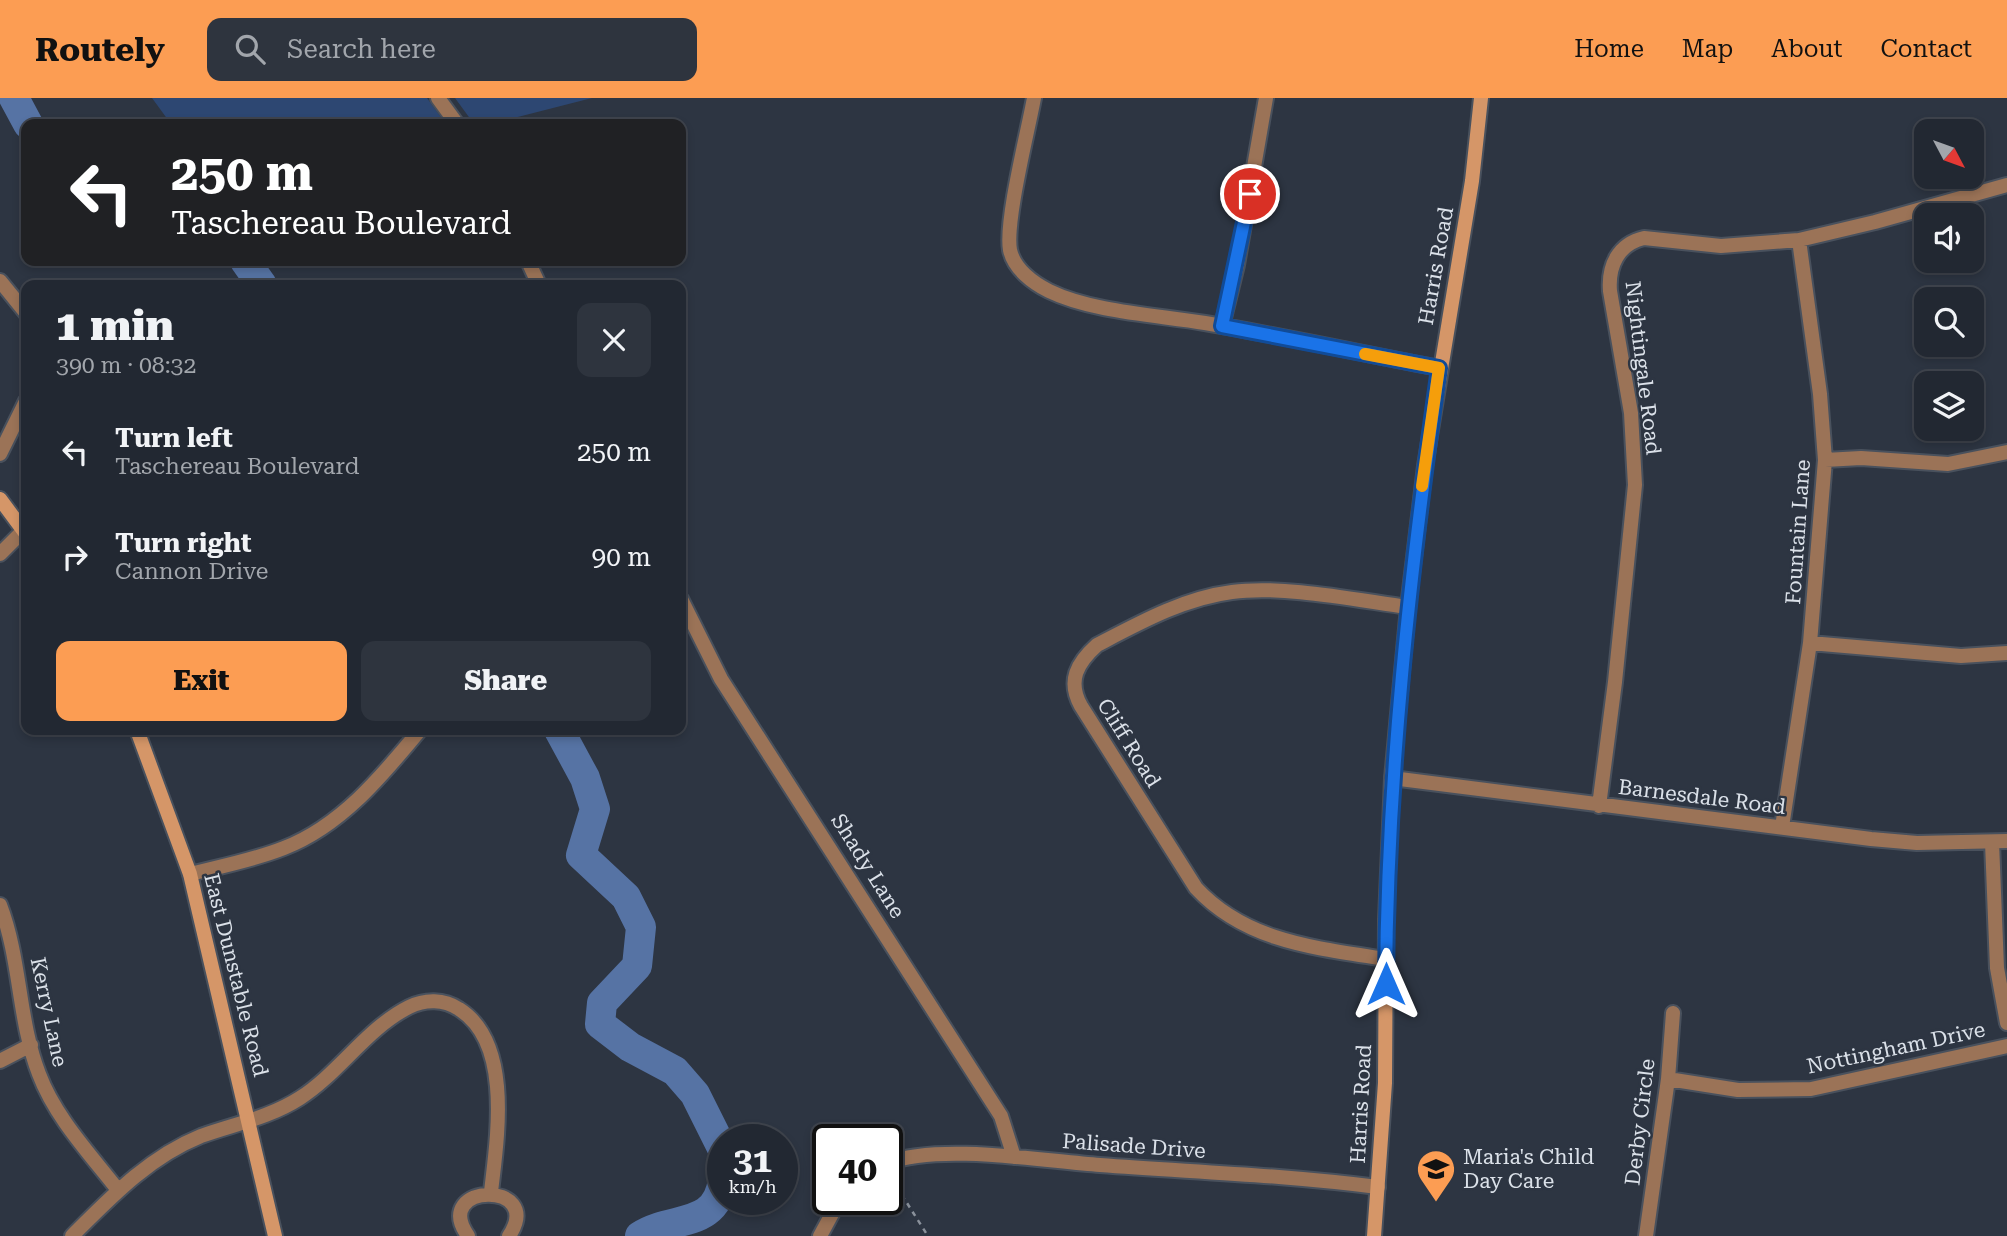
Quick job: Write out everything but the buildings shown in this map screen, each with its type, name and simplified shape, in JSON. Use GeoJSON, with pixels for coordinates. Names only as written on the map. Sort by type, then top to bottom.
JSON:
{"type":"FeatureCollection","features":[{"type":"Feature","properties":{"kind":"street"},"geometry":{"type":"LineString","coordinates":[[438,98],[453,119]]}},
{"type":"Feature","properties":{"kind":"street"},"geometry":{"type":"LineString","coordinates":[[1034,98],[1010,227],[1010,250],[1019,268],[1033,282],[1069,299],[1439,368]]}},
{"type":"Feature","properties":{"kind":"street"},"geometry":{"type":"LineString","coordinates":[[1222,326],[1237,265],[1266,98]]}},
{"type":"Feature","properties":{"kind":"street","name":"Harris Road"},"geometry":{"type":"LineString","coordinates":[[1374,1236],[1385,1083],[1392,778],[1408,607],[1439,368],[1465,230],[1481,98]]}},
{"type":"Feature","properties":{"kind":"street","name":"Nightingale Road"},"geometry":{"type":"LineString","coordinates":[[1599,806],[1615,682],[1634,485],[1631,413],[1610,291],[1611,266],[1624,248],[1644,238],[1721,246],[1798,240],[1875,222],[2007,185]]}},
{"type":"Feature","properties":{"kind":"street","name":"Fountain Lane"},"geometry":{"type":"LineString","coordinates":[[1782,827],[1810,643],[1825,460],[1820,394],[1798,240]]}},
{"type":"Feature","properties":{"kind":"street"},"geometry":{"type":"LineString","coordinates":[[0,281],[21,307]]}},
{"type":"Feature","properties":{"kind":"street"},"geometry":{"type":"LineString","coordinates":[[0,454],[21,411]]}},
{"type":"Feature","properties":{"kind":"street"},"geometry":{"type":"LineString","coordinates":[[1825,460],[1861,458],[1948,464],[2007,452]]}},
{"type":"Feature","properties":{"kind":"street"},"geometry":{"type":"LineString","coordinates":[[0,499],[21,527]]}},
{"type":"Feature","properties":{"kind":"street"},"geometry":{"type":"LineString","coordinates":[[0,554],[21,536]]}},
{"type":"Feature","properties":{"kind":"street","name":"Cliff Road"},"geometry":{"type":"LineString","coordinates":[[1386,959],[1276,938],[1240,924],[1209,902],[1196,888],[1081,706],[1074,693],[1073,679],[1078,667],[1097,645],[1184,604],[1230,592],[1276,592],[1408,607]]}},
{"type":"Feature","properties":{"kind":"street","name":"Shady Lane"},"geometry":{"type":"LineString","coordinates":[[686,609],[721,678],[1001,1116],[1014,1157]]}},
{"type":"Feature","properties":{"kind":"street"},"geometry":{"type":"LineString","coordinates":[[1810,643],[1961,656],[2007,653]]}},
{"type":"Feature","properties":{"kind":"street","name":"East Dunstable Road"},"geometry":{"type":"LineString","coordinates":[[139,735],[191,874],[275,1236]]}},
{"type":"Feature","properties":{"kind":"street"},"geometry":{"type":"LineString","coordinates":[[191,874],[254,858],[302,840],[362,796],[416,735]]}},
{"type":"Feature","properties":{"kind":"street","name":"Barnesdale Road"},"geometry":{"type":"LineString","coordinates":[[1392,778],[1599,806],[1917,843],[2000,841]]}},
{"type":"Feature","properties":{"kind":"street"},"geometry":{"type":"LineString","coordinates":[[2000,841],[1997,968],[2007,1023]]}},
{"type":"Feature","properties":{"kind":"street","name":"Kerry Lane"},"geometry":{"type":"LineString","coordinates":[[0,905],[16,957],[38,1073],[49,1096],[79,1141],[118,1190]]}},
{"type":"Feature","properties":{"kind":"street"},"geometry":{"type":"LineString","coordinates":[[72,1236],[118,1190],[149,1165],[179,1147],[283,1108],[318,1086],[401,1011],[420,1003],[441,1001],[454,1006],[475,1022],[491,1056],[498,1118],[491,1192]]}},
{"type":"Feature","properties":{"kind":"street","name":"Derby Circle"},"geometry":{"type":"LineString","coordinates":[[1646,1236],[1668,1079],[1673,1013]]}},
{"type":"Feature","properties":{"kind":"street"},"geometry":{"type":"LineString","coordinates":[[0,1061],[31,1045]]}},
{"type":"Feature","properties":{"kind":"street","name":"Nottingham Drive"},"geometry":{"type":"LineString","coordinates":[[1668,1079],[1738,1090],[1811,1089],[2007,1046]]}},
{"type":"Feature","properties":{"kind":"street","name":"Palisade Drive"},"geometry":{"type":"LineString","coordinates":[[903,1159],[923,1155],[1014,1157],[1291,1177],[1378,1187]]}},
{"type":"Feature","properties":{"kind":"street"},"geometry":{"type":"LineString","coordinates":[[468,1236],[462,1224],[465,1206],[479,1194],[491,1192],[508,1200],[514,1211],[515,1223],[509,1236]]}},
{"type":"Feature","properties":{"kind":"street"},"geometry":{"type":"LineString","coordinates":[[820,1236],[831,1215]]}},
{"type":"Feature","properties":{"kind":"path"},"geometry":{"type":"LineString","coordinates":[[903,1198],[928,1236]]}},
{"type":"Feature","properties":{"kind":"shaded area"},"geometry":{"type":"Polygon","coordinates":[[[152,98],[427,98],[442,119],[167,119],[152,98]]]}},
{"type":"Feature","properties":{"kind":"shaded area"},"geometry":{"type":"Polygon","coordinates":[[[455,98],[592,98],[510,119],[470,119],[455,98]]]}},
{"type":"Feature","properties":{"kind":"waterway"},"geometry":{"type":"LineString","coordinates":[[14,98],[25,119]]}},
{"type":"Feature","properties":{"kind":"waterway"},"geometry":{"type":"LineString","coordinates":[[249,266],[258,280]]}},
{"type":"Feature","properties":{"kind":"waterway"},"geometry":{"type":"LineString","coordinates":[[562,735],[585,778],[595,809],[581,855],[626,897],[641,927],[637,966],[602,1003],[600,1024],[630,1047],[675,1071],[695,1094],[710,1124]]}},
{"type":"Feature","properties":{"kind":"waterway"},"geometry":{"type":"LineString","coordinates":[[640,1236],[691,1219],[707,1210]]}},
{"type":"Feature","properties":{"kind":"slow traffic"},"geometry":{"type":"LineString","coordinates":[[1365,354],[1439,368],[1422,486]]}},
{"type":"Feature","properties":{"kind":"place","name":"Maria's Child Day Care"},"geometry":{"type":"Point","coordinates":[1436,1203]}},
{"type":"Feature","properties":{"kind":"route"},"geometry":{"type":"LineString","coordinates":[[1250,194],[1222,326],[1439,368],[1408,607],[1392,778],[1386,984]]}}]}
